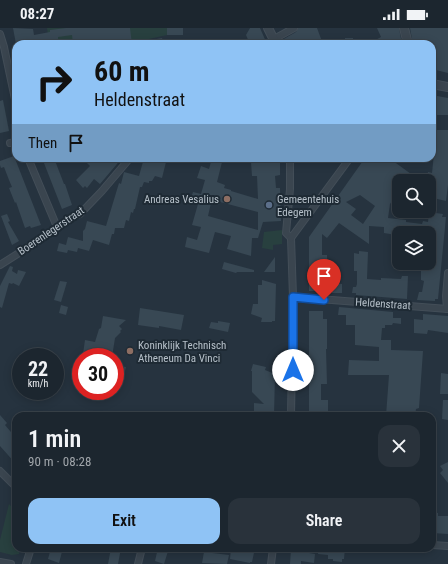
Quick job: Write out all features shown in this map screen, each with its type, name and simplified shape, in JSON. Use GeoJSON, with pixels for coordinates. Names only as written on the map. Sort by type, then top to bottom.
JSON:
{"type":"FeatureCollection","features":[{"type":"Feature","properties":{"kind":"street"},"geometry":{"type":"LineString","coordinates":[[268,28],[274,40]]}},
{"type":"Feature","properties":{"kind":"street"},"geometry":{"type":"LineString","coordinates":[[276,40],[294,28]]}},
{"type":"Feature","properties":{"kind":"street"},"geometry":{"type":"LineString","coordinates":[[404,28],[407,40]]}},
{"type":"Feature","properties":{"kind":"street"},"geometry":{"type":"LineString","coordinates":[[0,34],[12,85]]}},
{"type":"Feature","properties":{"kind":"street"},"geometry":{"type":"LineString","coordinates":[[436,85],[448,87]]}},
{"type":"Feature","properties":{"kind":"street"},"geometry":{"type":"LineString","coordinates":[[30,162],[56,227]]}},
{"type":"Feature","properties":{"kind":"street","name":"Boerenlegerstraat"},"geometry":{"type":"LineString","coordinates":[[0,265],[38,241],[70,218],[80,214],[127,162]]}},
{"type":"Feature","properties":{"kind":"street"},"geometry":{"type":"LineString","coordinates":[[290,162],[290,189],[286,232],[291,238]]}},
{"type":"Feature","properties":{"kind":"street"},"geometry":{"type":"LineString","coordinates":[[292,412],[293,297],[291,238],[347,162]]}},
{"type":"Feature","properties":{"kind":"street"},"geometry":{"type":"LineString","coordinates":[[447,309],[446,296],[448,273]]}},
{"type":"Feature","properties":{"kind":"street","name":"Heldenstraat"},"geometry":{"type":"LineString","coordinates":[[293,297],[447,309]]}},
{"type":"Feature","properties":{"kind":"street"},"geometry":{"type":"LineString","coordinates":[[0,471],[12,483]]}},
{"type":"Feature","properties":{"kind":"street"},"geometry":{"type":"LineString","coordinates":[[436,545],[448,546]]}},
{"type":"Feature","properties":{"kind":"street"},"geometry":{"type":"LineString","coordinates":[[26,564],[30,552]]}},
{"type":"Feature","properties":{"kind":"street"},"geometry":{"type":"LineString","coordinates":[[138,564],[141,552]]}},
{"type":"Feature","properties":{"kind":"street"},"geometry":{"type":"LineString","coordinates":[[271,564],[272,552]]}},
{"type":"Feature","properties":{"kind":"street"},"geometry":{"type":"LineString","coordinates":[[0,562],[11,564]]}},
{"type":"Feature","properties":{"kind":"green space"},"geometry":{"type":"Polygon","coordinates":[[[47,28],[167,28],[167,35],[144,40],[48,40],[47,28]]]}},
{"type":"Feature","properties":{"kind":"green space"},"geometry":{"type":"Polygon","coordinates":[[[282,230],[282,244],[273,245],[273,250],[262,248],[264,232],[282,230]]]}},
{"type":"Feature","properties":{"kind":"green space"},"geometry":{"type":"Polygon","coordinates":[[[9,504],[12,507],[12,552],[20,552],[19,554],[12,555],[0,552],[0,540],[9,504]]]}},
{"type":"Feature","properties":{"kind":"building"},"geometry":{"type":"Polygon","coordinates":[[[13,28],[33,29],[34,35],[50,32],[50,30],[66,28],[130,28],[132,40],[73,40],[72,35],[58,37],[58,40],[15,40],[13,28]]]}},
{"type":"Feature","properties":{"kind":"building"},"geometry":{"type":"Polygon","coordinates":[[[167,28],[183,28],[183,35],[167,35],[167,28]]]}},
{"type":"Feature","properties":{"kind":"building"},"geometry":{"type":"Polygon","coordinates":[[[250,28],[260,28],[265,40],[248,40],[246,35],[250,28]]]}},
{"type":"Feature","properties":{"kind":"building"},"geometry":{"type":"Polygon","coordinates":[[[298,28],[317,28],[322,40],[282,40],[296,32],[298,28]]]}},
{"type":"Feature","properties":{"kind":"building"},"geometry":{"type":"Polygon","coordinates":[[[377,28],[399,28],[401,40],[375,40],[381,37],[377,28]]]}},
{"type":"Feature","properties":{"kind":"building"},"geometry":{"type":"Polygon","coordinates":[[[410,28],[448,28],[448,73],[436,70],[436,40],[412,40],[410,28]]]}},
{"type":"Feature","properties":{"kind":"building"},"geometry":{"type":"Polygon","coordinates":[[[162,38],[163,40],[151,40],[162,38]]]}},
{"type":"Feature","properties":{"kind":"building"},"geometry":{"type":"Polygon","coordinates":[[[345,38],[353,38],[353,40],[345,40],[345,38]]]}},
{"type":"Feature","properties":{"kind":"building"},"geometry":{"type":"Polygon","coordinates":[[[436,96],[448,98],[448,115],[436,115],[436,96]]]}},
{"type":"Feature","properties":{"kind":"building"},"geometry":{"type":"Polygon","coordinates":[[[3,100],[9,131],[0,133],[0,101],[3,100]]]}},
{"type":"Feature","properties":{"kind":"building"},"geometry":{"type":"Polygon","coordinates":[[[436,130],[448,130],[448,185],[446,201],[436,199],[436,174],[428,174],[428,172],[432,173],[433,162],[436,162],[436,130]]]}},
{"type":"Feature","properties":{"kind":"building"},"geometry":{"type":"Polygon","coordinates":[[[12,157],[12,162],[16,162],[41,225],[25,228],[16,202],[15,203],[9,188],[12,187],[4,167],[1,168],[0,161],[12,157]]]}},
{"type":"Feature","properties":{"kind":"building"},"geometry":{"type":"Polygon","coordinates":[[[44,162],[56,162],[65,184],[72,205],[62,209],[44,162]]]}},
{"type":"Feature","properties":{"kind":"building"},"geometry":{"type":"Polygon","coordinates":[[[86,162],[119,162],[100,184],[94,179],[87,188],[85,186],[83,188],[76,180],[90,166],[86,162]]]}},
{"type":"Feature","properties":{"kind":"building"},"geometry":{"type":"Polygon","coordinates":[[[143,162],[166,162],[162,178],[155,176],[152,181],[149,181],[149,183],[144,182],[142,187],[140,187],[135,209],[133,213],[131,212],[129,221],[126,220],[124,228],[115,228],[109,245],[93,240],[89,251],[78,248],[77,252],[68,250],[67,253],[57,251],[59,243],[66,245],[68,237],[83,241],[83,231],[87,221],[106,226],[119,183],[121,184],[124,172],[139,176],[143,162]]]}},
{"type":"Feature","properties":{"kind":"building"},"geometry":{"type":"Polygon","coordinates":[[[211,162],[222,162],[217,182],[225,185],[224,188],[231,191],[258,199],[257,176],[252,176],[251,162],[280,162],[280,175],[275,176],[276,188],[280,188],[281,221],[263,222],[258,238],[252,238],[251,256],[227,249],[231,236],[215,232],[209,253],[185,247],[187,237],[197,240],[201,227],[192,225],[198,204],[190,201],[193,192],[201,194],[205,180],[197,178],[201,166],[209,169],[211,162]],[[220,202],[219,205],[211,203],[208,216],[258,230],[258,212],[220,202]]]}},
{"type":"Feature","properties":{"kind":"building"},"geometry":{"type":"Polygon","coordinates":[[[362,162],[394,162],[411,174],[392,174],[392,201],[390,204],[388,218],[422,224],[423,221],[428,222],[428,218],[436,218],[436,213],[443,214],[442,217],[446,217],[438,299],[435,299],[435,301],[417,300],[419,292],[422,292],[424,281],[421,280],[421,270],[436,270],[436,226],[392,226],[392,234],[384,233],[384,227],[369,226],[369,244],[339,223],[327,238],[322,234],[322,255],[327,255],[328,282],[342,284],[342,293],[332,293],[332,291],[309,291],[309,237],[362,162]],[[360,195],[346,202],[356,209],[351,215],[363,224],[375,206],[360,195]]]}},
{"type":"Feature","properties":{"kind":"building"},"geometry":{"type":"Polygon","coordinates":[[[7,214],[10,221],[8,222],[19,241],[12,245],[1,216],[7,214]]]}},
{"type":"Feature","properties":{"kind":"building"},"geometry":{"type":"Polygon","coordinates":[[[359,251],[368,252],[367,279],[401,279],[402,276],[408,276],[407,299],[356,295],[356,293],[352,293],[353,287],[356,287],[357,284],[357,271],[354,271],[354,253],[359,254],[359,251]]]}},
{"type":"Feature","properties":{"kind":"building"},"geometry":{"type":"Polygon","coordinates":[[[275,257],[275,272],[264,272],[275,257]]]}},
{"type":"Feature","properties":{"kind":"building"},"geometry":{"type":"Polygon","coordinates":[[[224,262],[254,270],[254,272],[236,273],[222,269],[224,262]]]}},
{"type":"Feature","properties":{"kind":"building"},"geometry":{"type":"Polygon","coordinates":[[[10,266],[13,267],[12,271],[17,274],[18,270],[26,272],[19,286],[9,283],[2,308],[0,307],[0,286],[10,266]]]}},
{"type":"Feature","properties":{"kind":"building"},"geometry":{"type":"Polygon","coordinates":[[[262,280],[276,284],[275,321],[272,322],[261,322],[262,318],[251,314],[253,304],[258,304],[258,285],[262,285],[262,280]]]}},
{"type":"Feature","properties":{"kind":"building"},"geometry":{"type":"Polygon","coordinates":[[[60,281],[67,282],[61,302],[54,300],[60,281]]]}},
{"type":"Feature","properties":{"kind":"building"},"geometry":{"type":"Polygon","coordinates":[[[61,305],[68,307],[66,315],[59,313],[61,305]]]}},
{"type":"Feature","properties":{"kind":"building"},"geometry":{"type":"Polygon","coordinates":[[[339,307],[393,312],[393,318],[401,318],[401,324],[393,323],[392,325],[385,325],[385,328],[382,328],[381,340],[391,340],[391,350],[423,351],[419,408],[416,409],[416,412],[386,412],[389,375],[348,375],[349,360],[379,361],[379,347],[355,345],[355,325],[346,325],[346,315],[338,315],[339,307]]]}},
{"type":"Feature","properties":{"kind":"building"},"geometry":{"type":"Polygon","coordinates":[[[140,308],[184,315],[181,330],[159,326],[159,328],[138,325],[140,308]]]}},
{"type":"Feature","properties":{"kind":"building"},"geometry":{"type":"Polygon","coordinates":[[[309,311],[323,311],[323,319],[327,319],[327,384],[321,384],[321,400],[328,400],[328,412],[309,412],[309,311]]]}},
{"type":"Feature","properties":{"kind":"building"},"geometry":{"type":"Polygon","coordinates":[[[423,314],[448,316],[448,333],[428,330],[427,334],[414,333],[414,319],[423,320],[423,314]]]}},
{"type":"Feature","properties":{"kind":"building"},"geometry":{"type":"Polygon","coordinates":[[[103,316],[126,320],[119,326],[122,329],[115,338],[113,348],[84,348],[85,340],[95,342],[99,329],[101,328],[103,316]]]}},
{"type":"Feature","properties":{"kind":"building"},"geometry":{"type":"Polygon","coordinates":[[[218,321],[230,323],[228,332],[209,328],[211,322],[218,323],[218,321]]]}},
{"type":"Feature","properties":{"kind":"building"},"geometry":{"type":"Polygon","coordinates":[[[253,364],[266,367],[265,370],[275,374],[274,412],[254,412],[254,403],[264,404],[252,392],[251,371],[253,364]]]}},
{"type":"Feature","properties":{"kind":"building"},"geometry":{"type":"Polygon","coordinates":[[[441,373],[448,374],[448,394],[440,394],[441,373]]]}},
{"type":"Feature","properties":{"kind":"building"},"geometry":{"type":"Polygon","coordinates":[[[443,400],[448,400],[448,420],[442,419],[443,400]]]}},
{"type":"Feature","properties":{"kind":"building"},"geometry":{"type":"Polygon","coordinates":[[[0,415],[7,423],[5,425],[12,433],[12,460],[0,446],[0,415]]]}},
{"type":"Feature","properties":{"kind":"building"},"geometry":{"type":"Polygon","coordinates":[[[448,462],[448,483],[440,473],[443,470],[440,466],[448,462]]]}},
{"type":"Feature","properties":{"kind":"building"},"geometry":{"type":"Polygon","coordinates":[[[436,513],[438,513],[438,516],[448,516],[448,534],[436,533],[436,513]]]}},
{"type":"Feature","properties":{"kind":"building"},"geometry":{"type":"Polygon","coordinates":[[[50,552],[62,552],[59,563],[48,559],[50,552]]]}},
{"type":"Feature","properties":{"kind":"building"},"geometry":{"type":"Polygon","coordinates":[[[110,552],[120,552],[118,564],[108,564],[110,552]]]}},
{"type":"Feature","properties":{"kind":"building"},"geometry":{"type":"Polygon","coordinates":[[[157,552],[168,552],[164,564],[155,561],[157,552]]]}},
{"type":"Feature","properties":{"kind":"building"},"geometry":{"type":"Polygon","coordinates":[[[204,552],[229,555],[227,564],[202,563],[204,552]]]}},
{"type":"Feature","properties":{"kind":"building"},"geometry":{"type":"Polygon","coordinates":[[[231,552],[254,552],[252,562],[250,563],[230,559],[231,552]]]}},
{"type":"Feature","properties":{"kind":"building"},"geometry":{"type":"Polygon","coordinates":[[[291,552],[315,554],[314,563],[301,561],[301,564],[290,564],[291,552]]]}},
{"type":"Feature","properties":{"kind":"building"},"geometry":{"type":"Polygon","coordinates":[[[318,552],[345,552],[342,562],[328,559],[328,555],[318,554],[318,552]]]}},
{"type":"Feature","properties":{"kind":"place","name":"Andreas Vesalius"},"geometry":{"type":"Point","coordinates":[227,199]}},
{"type":"Feature","properties":{"kind":"place","name":"Gemeentehuis Edegem"},"geometry":{"type":"Point","coordinates":[269,205]}},
{"type":"Feature","properties":{"kind":"place","name":"Koninklijk Technisch Atheneum Da Vinci"},"geometry":{"type":"Point","coordinates":[130,351]}},
{"type":"Feature","properties":{"kind":"route"},"geometry":{"type":"LineString","coordinates":[[293,370],[293,297],[324,300]]}}]}
